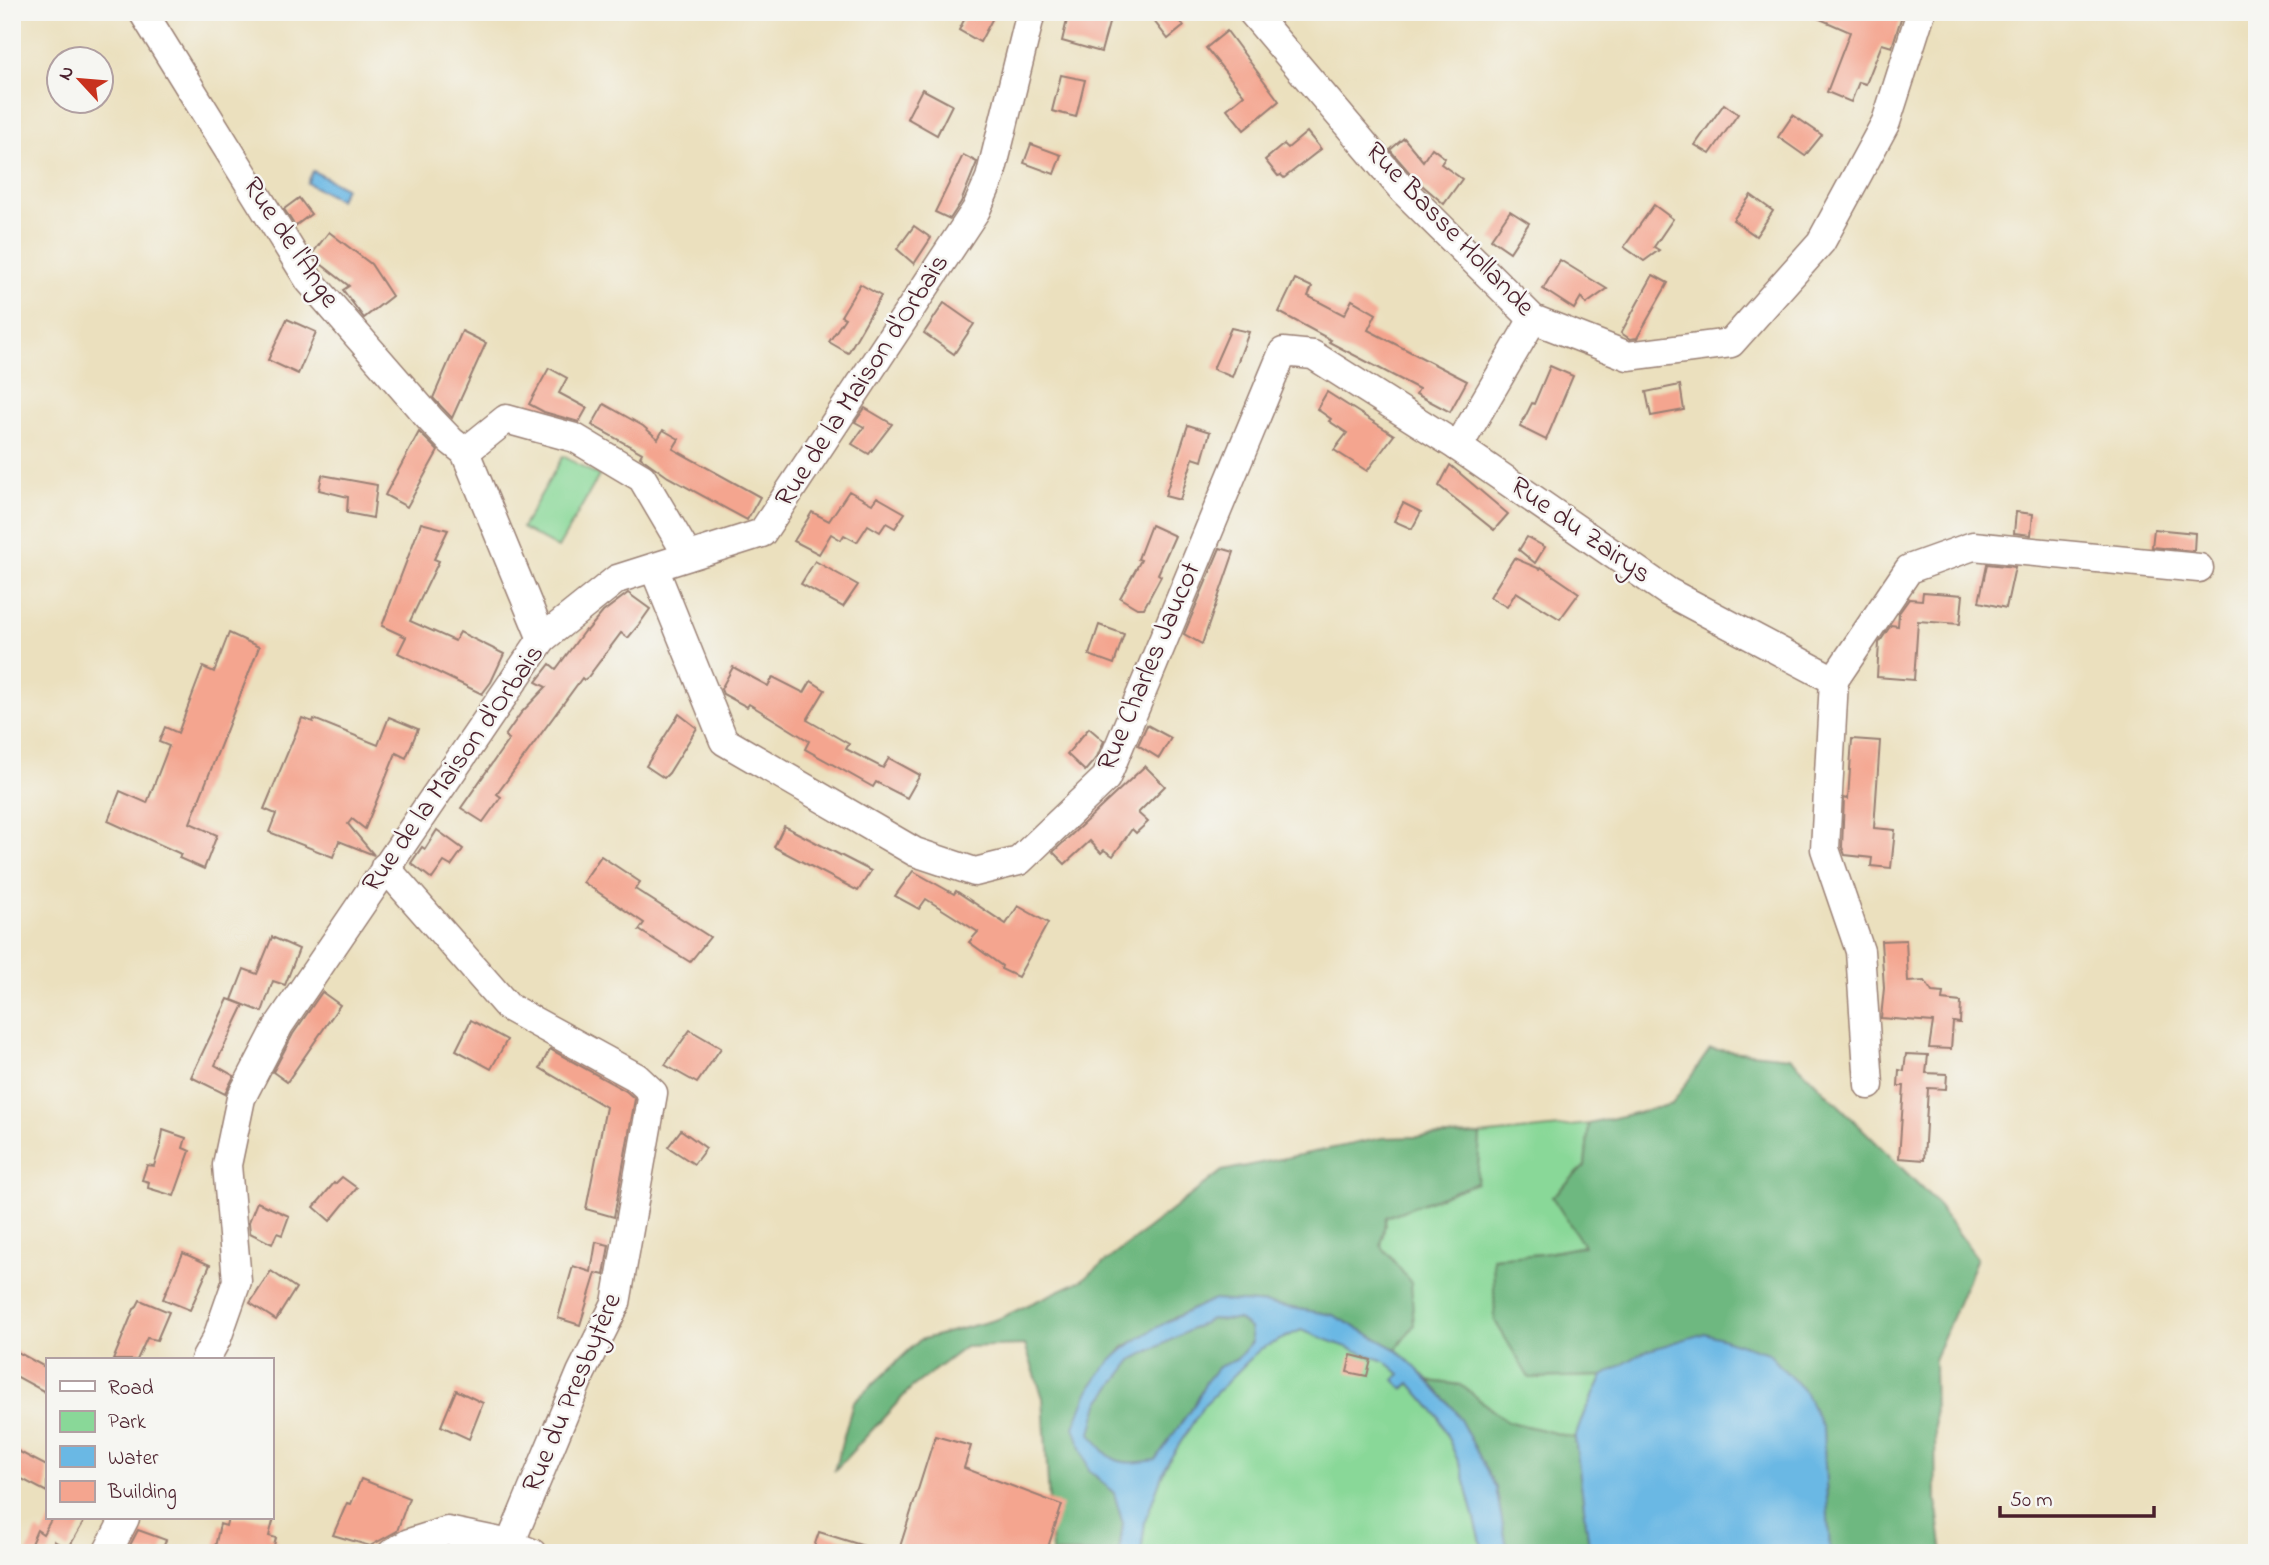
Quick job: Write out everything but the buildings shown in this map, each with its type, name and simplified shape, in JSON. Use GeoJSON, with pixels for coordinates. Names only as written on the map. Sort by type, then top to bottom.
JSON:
{"type":"FeatureCollection","features":[{"type":"Feature","properties":{"kind":"street","name":"Rue de l'Ange"},"geometry":{"type":"LineString","coordinates":[[143,12],[309,280],[430,419],[465,452]]}},
{"type":"Feature","properties":{"kind":"street","name":"Rue de la Maison d'Orbais"},"geometry":{"type":"LineString","coordinates":[[206,1358],[217,1338],[237,1281],[227,1165],[241,1098],[279,1025],[542,639],[617,579],[762,533],[975,209],[990,177],[1031,12]]}},
{"type":"Feature","properties":{"kind":"street","name":"Rue Basse Hollande"},"geometry":{"type":"LineString","coordinates":[[1252,12],[1403,190],[1533,319],[1628,356],[1731,343],[1821,242],[1886,122],[1921,12]]}},
{"type":"Feature","properties":{"kind":"street"},"geometry":{"type":"LineString","coordinates":[[1458,447],[1533,319]]}},
{"type":"Feature","properties":{"kind":"street","name":"Rue Charles Jaucot"},"geometry":{"type":"LineString","coordinates":[[654,568],[724,741],[915,852],[975,872],[1019,861],[1106,778],[1283,352],[1314,355],[1458,447]]}},
{"type":"Feature","properties":{"kind":"street"},"geometry":{"type":"LineString","coordinates":[[542,639],[465,452],[506,419],[575,438],[642,478],[688,556]]}},
{"type":"Feature","properties":{"kind":"street","name":"Rue du Zairys"},"geometry":{"type":"LineString","coordinates":[[1458,447],[1668,592],[1834,680]]}},
{"type":"Feature","properties":{"kind":"street"},"geometry":{"type":"LineString","coordinates":[[1869,1085],[1860,951],[1825,849],[1834,680],[1909,569],[1973,546],[2199,568]]}},
{"type":"Feature","properties":{"kind":"street","name":"Rue du Presbytère"},"geometry":{"type":"LineString","coordinates":[[385,867],[508,1007],[636,1077],[653,1093],[616,1303],[581,1373],[521,1549]]}},
{"type":"Feature","properties":{"kind":"street"},"geometry":{"type":"LineString","coordinates":[[107,1553],[124,1520]]}},
{"type":"Feature","properties":{"kind":"street"},"geometry":{"type":"LineString","coordinates":[[392,1553],[410,1543],[447,1531],[521,1549]]}},
{"type":"Feature","properties":{"kind":"green space"},"geometry":{"type":"Polygon","coordinates":[[[563,456],[599,476],[558,548],[522,528],[563,456]]]}},
{"type":"Feature","properties":{"kind":"green space"},"geometry":{"type":"Polygon","coordinates":[[[1710,1049],[1790,1057],[1933,1199],[1977,1258],[1934,1360],[1936,1501],[1943,1553],[1830,1553],[1823,1429],[1646,1351],[1603,1376],[1529,1378],[1495,1321],[1493,1258],[1542,1254],[1584,1246],[1552,1197],[1585,1166],[1589,1124],[1672,1104],[1710,1049]]]}},
{"type":"Feature","properties":{"kind":"green space"},"geometry":{"type":"Polygon","coordinates":[[[1589,1124],[1585,1166],[1584,1246],[1542,1254],[1494,1258],[1529,1378],[1603,1376],[1575,1438],[1506,1421],[1461,1385],[1429,1381],[1396,1349],[1414,1325],[1381,1245],[1386,1217],[1477,1183],[1480,1135],[1589,1124]]]}},
{"type":"Feature","properties":{"kind":"green space"},"geometry":{"type":"Polygon","coordinates":[[[1480,1135],[1477,1183],[1386,1217],[1381,1245],[1411,1283],[1414,1325],[1396,1349],[1333,1315],[1269,1304],[1212,1300],[1124,1347],[1091,1386],[1089,1470],[1114,1493],[1123,1524],[1119,1553],[1052,1553],[1043,1398],[1025,1345],[965,1347],[911,1388],[834,1471],[853,1403],[920,1340],[998,1319],[1082,1280],[1222,1171],[1382,1138],[1480,1135]]]}},
{"type":"Feature","properties":{"kind":"green space"},"geometry":{"type":"Polygon","coordinates":[[[1211,1319],[1239,1320],[1250,1328],[1252,1342],[1236,1360],[1218,1367],[1155,1461],[1124,1463],[1110,1457],[1090,1433],[1099,1403],[1132,1360],[1211,1319]]]}},
{"type":"Feature","properties":{"kind":"green space"},"geometry":{"type":"Polygon","coordinates":[[[1301,1330],[1385,1361],[1400,1374],[1404,1389],[1410,1383],[1439,1417],[1462,1470],[1484,1553],[1310,1553],[1305,1550],[1293,1553],[1141,1553],[1145,1521],[1165,1467],[1204,1405],[1260,1349],[1301,1330]]]}},
{"type":"Feature","properties":{"kind":"green space"},"geometry":{"type":"Polygon","coordinates":[[[1429,1381],[1461,1385],[1506,1421],[1575,1438],[1590,1553],[1508,1553],[1496,1488],[1455,1410],[1429,1381]]]}},
{"type":"Feature","properties":{"kind":"water"},"geometry":{"type":"Polygon","coordinates":[[[313,171],[345,188],[339,200],[307,183],[313,171]]]}},
{"type":"Feature","properties":{"kind":"water"},"geometry":{"type":"Polygon","coordinates":[[[1212,1300],[1269,1304],[1333,1315],[1396,1349],[1455,1410],[1496,1488],[1508,1553],[1484,1553],[1462,1470],[1439,1417],[1410,1383],[1403,1389],[1394,1380],[1400,1374],[1385,1361],[1301,1330],[1260,1349],[1204,1405],[1165,1467],[1145,1521],[1141,1553],[1119,1553],[1123,1524],[1114,1493],[1089,1470],[1074,1427],[1091,1387],[1114,1358],[1144,1335],[1212,1300]],[[1211,1319],[1132,1360],[1099,1403],[1091,1433],[1104,1451],[1124,1462],[1155,1460],[1218,1367],[1236,1360],[1252,1342],[1250,1328],[1239,1320],[1211,1319]]]}},
{"type":"Feature","properties":{"kind":"water"},"geometry":{"type":"Polygon","coordinates":[[[1705,1333],[1768,1353],[1805,1392],[1823,1429],[1830,1553],[1590,1553],[1575,1438],[1603,1376],[1646,1351],[1705,1333]]]}}]}
